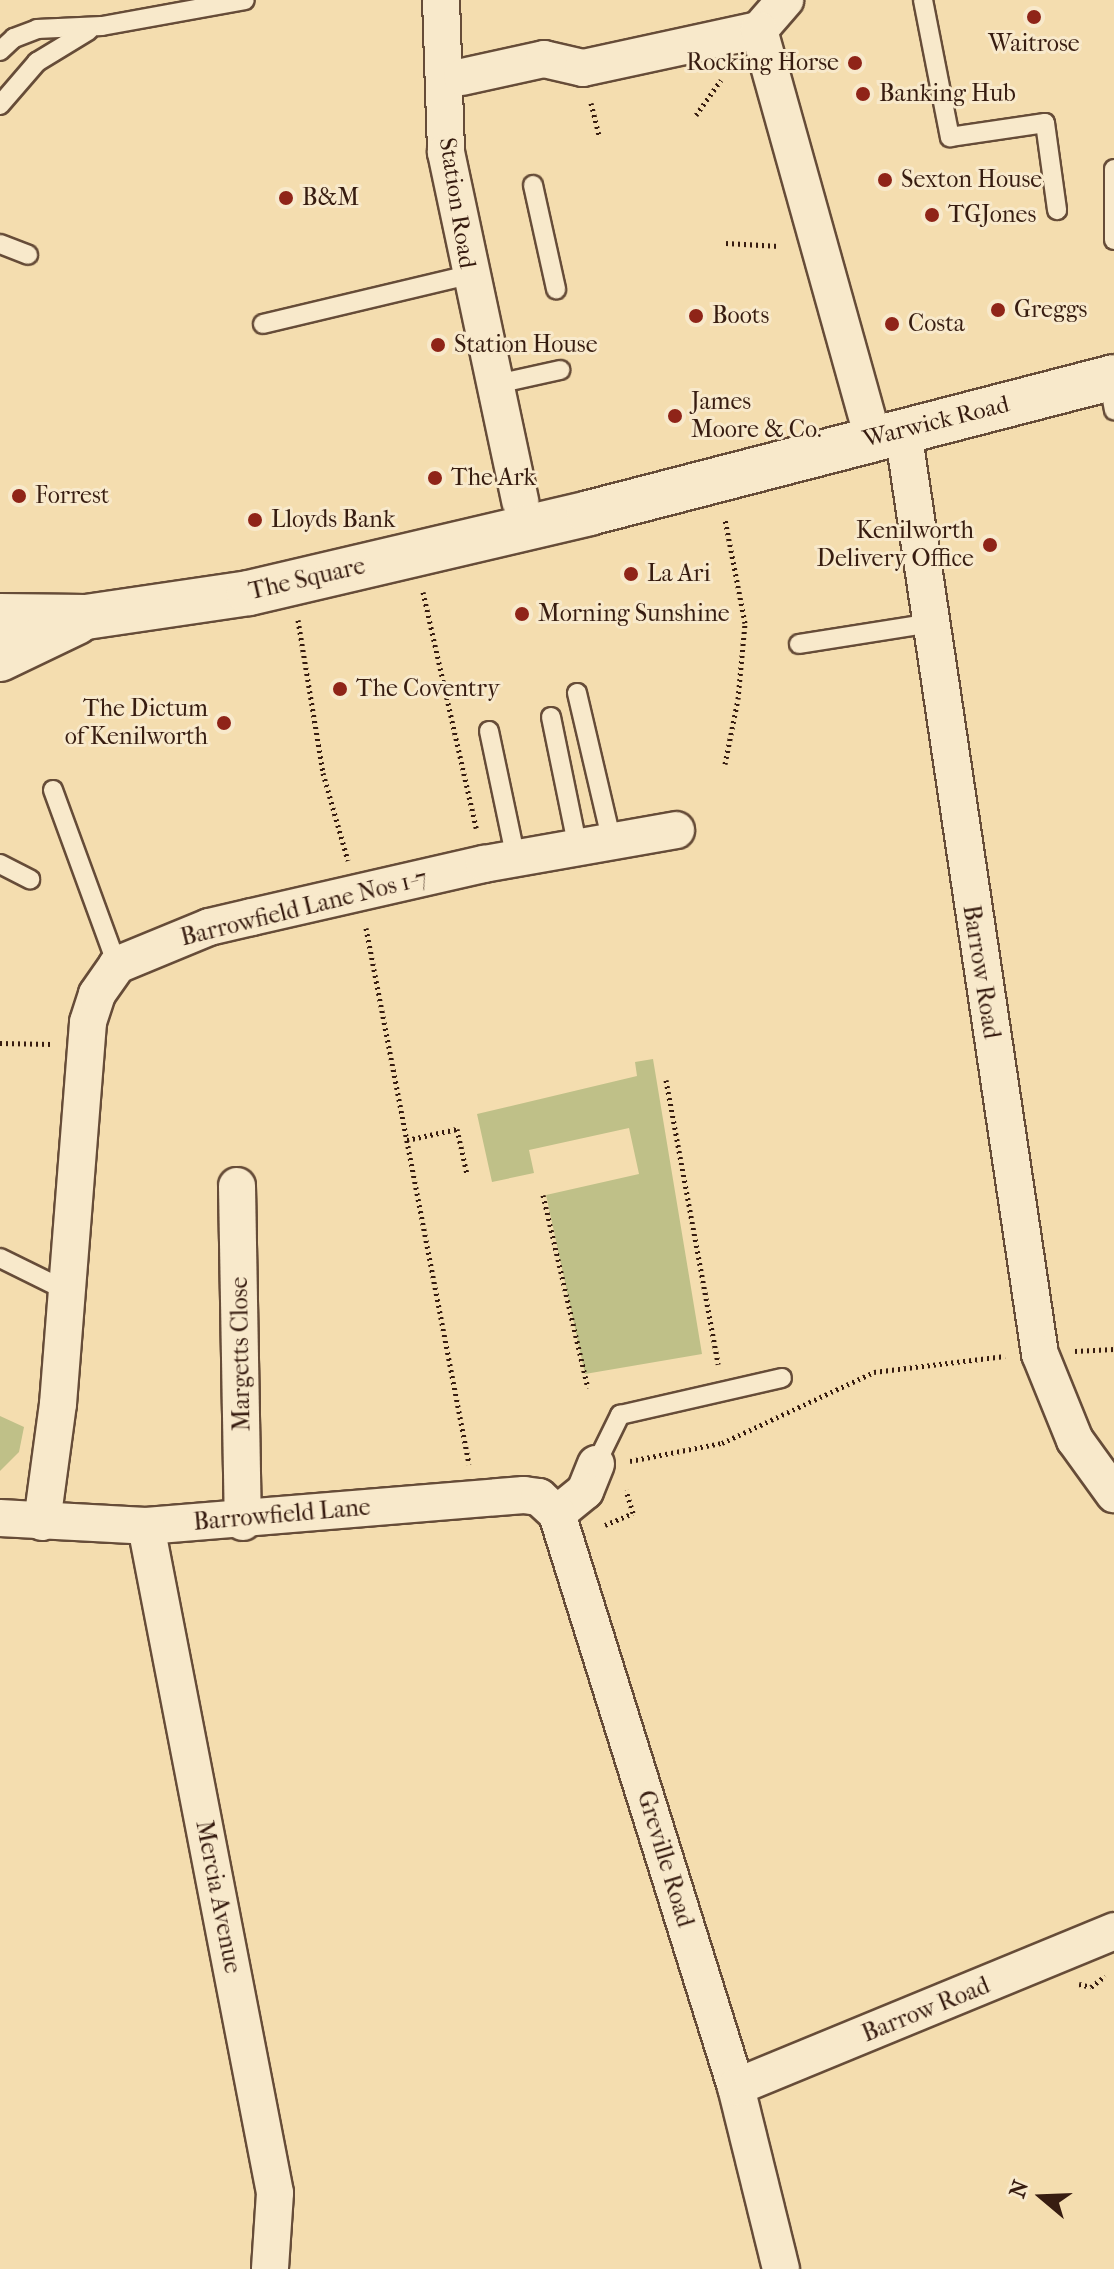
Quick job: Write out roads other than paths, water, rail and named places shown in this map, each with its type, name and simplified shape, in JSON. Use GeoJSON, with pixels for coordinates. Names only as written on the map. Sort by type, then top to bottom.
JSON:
{"type":"FeatureCollection","features":[{"type":"Feature","properties":{"kind":"main road","name":"Warwick Road"},"geometry":{"type":"LineString","coordinates":[[523,514],[885,424],[1112,389]]}},
{"type":"Feature","properties":{"kind":"main road","name":"The Square"},"geometry":{"type":"LineString","coordinates":[[0,616],[86,617],[249,593],[523,514]]}},
{"type":"Feature","properties":{"kind":"main road","name":"The Square"},"geometry":{"type":"LineString","coordinates":[[0,659],[86,617]]}},
{"type":"Feature","properties":{"kind":"street","name":"Station Road"},"geometry":{"type":"LineString","coordinates":[[441,0],[446,152],[468,275],[523,514]]}},
{"type":"Feature","properties":{"kind":"street"},"geometry":{"type":"LineString","coordinates":[[462,77],[544,59],[583,68],[759,30],[785,0]]}},
{"type":"Feature","properties":{"kind":"street","name":"Barrow Road"},"geometry":{"type":"LineString","coordinates":[[759,30],[885,424],[931,623],[1040,1354],[1075,1440],[1114,1494]]}},
{"type":"Feature","properties":{"kind":"street","name":"Barrowfield Lane Nos 1-7"},"geometry":{"type":"LineString","coordinates":[[117,965],[209,927],[500,862],[676,830]]}},
{"type":"Feature","properties":{"kind":"street"},"geometry":{"type":"LineString","coordinates":[[42,1522],[67,1291],[84,1053],[91,1006],[117,965]]}},
{"type":"Feature","properties":{"kind":"street","name":"Margetts Close"},"geometry":{"type":"LineString","coordinates":[[237,1186],[243,1522]]}},
{"type":"Feature","properties":{"kind":"street"},"geometry":{"type":"LineString","coordinates":[[557,1514],[585,1491],[607,1463]]}},
{"type":"Feature","properties":{"kind":"street","name":"Barrowfield Lane"},"geometry":{"type":"LineString","coordinates":[[0,1518],[146,1526],[243,1522],[524,1495],[539,1497],[557,1514]]}},
{"type":"Feature","properties":{"kind":"street","name":"Greville Road"},"geometry":{"type":"LineString","coordinates":[[557,1514],[736,2087],[781,2269]]}},
{"type":"Feature","properties":{"kind":"street","name":"Mercia Avenue"},"geometry":{"type":"LineString","coordinates":[[146,1526],[275,2193],[270,2269]]}},
{"type":"Feature","properties":{"kind":"street","name":"Barrow Road"},"geometry":{"type":"LineString","coordinates":[[736,2087],[1110,1945]]}},
{"type":"Feature","properties":{"kind":"lane"},"geometry":{"type":"LineString","coordinates":[[0,51],[37,29],[102,26],[245,0]]}},
{"type":"Feature","properties":{"kind":"lane"},"geometry":{"type":"LineString","coordinates":[[923,0],[950,137],[1045,123],[1057,210]]}},
{"type":"Feature","properties":{"kind":"lane"},"geometry":{"type":"LineString","coordinates":[[0,105],[22,75],[48,53],[102,26]]}},
{"type":"Feature","properties":{"kind":"lane"},"geometry":{"type":"LineString","coordinates":[[1114,169],[1114,240]]}},
{"type":"Feature","properties":{"kind":"lane"},"geometry":{"type":"LineString","coordinates":[[533,185],[556,289]]}},
{"type":"Feature","properties":{"kind":"lane"},"geometry":{"type":"LineString","coordinates":[[0,244],[28,255]]}},
{"type":"Feature","properties":{"kind":"lane"},"geometry":{"type":"LineString","coordinates":[[263,324],[468,275]]}},
{"type":"Feature","properties":{"kind":"lane"},"geometry":{"type":"LineString","coordinates":[[494,394],[560,370]]}},
{"type":"Feature","properties":{"kind":"lane"},"geometry":{"type":"LineString","coordinates":[[799,644],[931,623]]}},
{"type":"Feature","properties":{"kind":"lane"},"geometry":{"type":"LineString","coordinates":[[577,693],[595,845]]}},
{"type":"Feature","properties":{"kind":"lane"},"geometry":{"type":"LineString","coordinates":[[551,717],[595,845]]}},
{"type":"Feature","properties":{"kind":"lane"},"geometry":{"type":"LineString","coordinates":[[489,731],[500,862]]}},
{"type":"Feature","properties":{"kind":"lane"},"geometry":{"type":"LineString","coordinates":[[53,790],[117,965]]}},
{"type":"Feature","properties":{"kind":"lane"},"geometry":{"type":"LineString","coordinates":[[0,864],[30,879]]}},
{"type":"Feature","properties":{"kind":"lane"},"geometry":{"type":"LineString","coordinates":[[0,1258],[67,1291]]}},
{"type":"Feature","properties":{"kind":"lane"},"geometry":{"type":"LineString","coordinates":[[607,1463],[620,1415],[782,1378]]}},
{"type":"Feature","properties":{"kind":"place","name":"Waitrose"},"geometry":{"type":"Point","coordinates":[1034,17]}},
{"type":"Feature","properties":{"kind":"place","name":"Rocking Horse"},"geometry":{"type":"Point","coordinates":[855,63]}},
{"type":"Feature","properties":{"kind":"place","name":"Banking Hub"},"geometry":{"type":"Point","coordinates":[863,94]}},
{"type":"Feature","properties":{"kind":"place","name":"Sexton House"},"geometry":{"type":"Point","coordinates":[885,180]}},
{"type":"Feature","properties":{"kind":"place","name":"B&M"},"geometry":{"type":"Point","coordinates":[286,198]}},
{"type":"Feature","properties":{"kind":"place","name":"TGJones"},"geometry":{"type":"Point","coordinates":[932,215]}},
{"type":"Feature","properties":{"kind":"place","name":"Greggs"},"geometry":{"type":"Point","coordinates":[998,310]}},
{"type":"Feature","properties":{"kind":"place","name":"Boots"},"geometry":{"type":"Point","coordinates":[696,316]}},
{"type":"Feature","properties":{"kind":"place","name":"Costa"},"geometry":{"type":"Point","coordinates":[892,324]}},
{"type":"Feature","properties":{"kind":"place","name":"Station House"},"geometry":{"type":"Point","coordinates":[438,345]}},
{"type":"Feature","properties":{"kind":"place","name":"James Moore & Co."},"geometry":{"type":"Point","coordinates":[675,416]}},
{"type":"Feature","properties":{"kind":"place","name":"The Ark"},"geometry":{"type":"Point","coordinates":[435,478]}},
{"type":"Feature","properties":{"kind":"place","name":"Forrest"},"geometry":{"type":"Point","coordinates":[19,496]}},
{"type":"Feature","properties":{"kind":"place","name":"Lloyds Bank"},"geometry":{"type":"Point","coordinates":[255,520]}},
{"type":"Feature","properties":{"kind":"place","name":"Kenilworth Delivery Office"},"geometry":{"type":"Point","coordinates":[990,545]}},
{"type":"Feature","properties":{"kind":"place","name":"La Ari"},"geometry":{"type":"Point","coordinates":[631,574]}},
{"type":"Feature","properties":{"kind":"place","name":"Morning Sunshine"},"geometry":{"type":"Point","coordinates":[522,614]}},
{"type":"Feature","properties":{"kind":"place","name":"The Coventry"},"geometry":{"type":"Point","coordinates":[340,689]}},
{"type":"Feature","properties":{"kind":"place","name":"The Dictum of Kenilworth"},"geometry":{"type":"Point","coordinates":[224,723]}}]}
